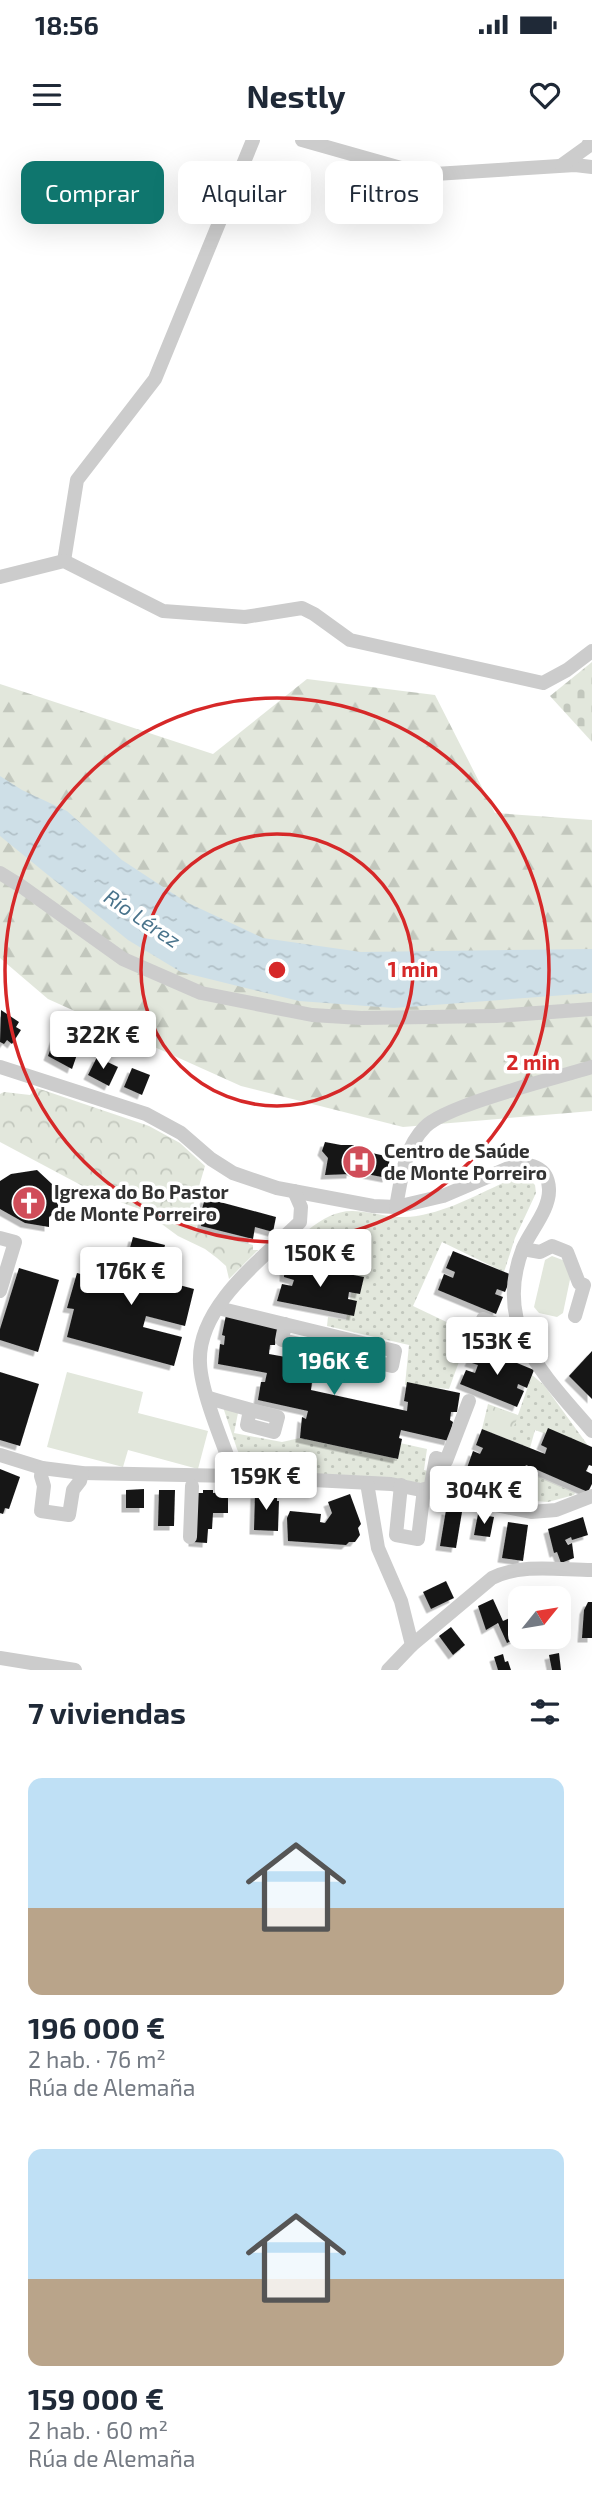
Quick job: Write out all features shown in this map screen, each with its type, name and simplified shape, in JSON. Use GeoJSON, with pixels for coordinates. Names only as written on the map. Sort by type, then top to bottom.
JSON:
{"type":"FeatureCollection","features":[{"type":"Feature","properties":{"kind":"street"},"geometry":{"type":"LineString","coordinates":[[64,561],[77,480],[155,379],[253,140]]}},
{"type":"Feature","properties":{"kind":"street"},"geometry":{"type":"LineString","coordinates":[[302,140],[408,170],[435,174],[561,166],[592,167],[589,144]]}},
{"type":"Feature","properties":{"kind":"street"},"geometry":{"type":"LineString","coordinates":[[561,166],[589,144]]}},
{"type":"Feature","properties":{"kind":"street"},"geometry":{"type":"LineString","coordinates":[[0,577],[64,561],[163,611],[245,618],[302,608],[350,640],[543,683],[567,670],[592,651]]}},
{"type":"Feature","properties":{"kind":"street"},"geometry":{"type":"LineString","coordinates":[[0,873],[122,959],[201,993],[312,1015],[361,1018],[496,1016],[592,1009]]}},
{"type":"Feature","properties":{"kind":"street"},"geometry":{"type":"LineString","coordinates":[[0,1067],[146,1114],[181,1133],[211,1159],[233,1173],[277,1188],[373,1206],[396,1207],[443,1196],[522,1164],[532,1165],[544,1173],[548,1180],[549,1196],[523,1249],[514,1285],[514,1305],[520,1332],[537,1367],[592,1431]]}},
{"type":"Feature","properties":{"kind":"street"},"geometry":{"type":"LineString","coordinates":[[396,1207],[405,1159],[423,1128],[432,1121],[471,1104],[592,1068]]}},
{"type":"Feature","properties":{"kind":"street"},"geometry":{"type":"LineString","coordinates":[[235,1476],[200,1363],[202,1336],[227,1292],[300,1222],[301,1206],[294,1191]]}},
{"type":"Feature","properties":{"kind":"street"},"geometry":{"type":"LineString","coordinates":[[0,1238],[15,1242],[4,1264],[0,1292]]}},
{"type":"Feature","properties":{"kind":"street"},"geometry":{"type":"LineString","coordinates":[[523,1249],[540,1252],[552,1246],[567,1252],[579,1283],[584,1285],[575,1317]]}},
{"type":"Feature","properties":{"kind":"street"},"geometry":{"type":"LineString","coordinates":[[218,1308],[285,1324],[395,1351],[391,1366],[282,1340],[285,1324]]}},
{"type":"Feature","properties":{"kind":"street"},"geometry":{"type":"LineString","coordinates":[[479,1332],[483,1319],[520,1332]]}},
{"type":"Feature","properties":{"kind":"street"},"geometry":{"type":"LineString","coordinates":[[209,1398],[250,1409]]}},
{"type":"Feature","properties":{"kind":"street"},"geometry":{"type":"LineString","coordinates":[[401,1485],[396,1535],[418,1539],[436,1458],[446,1461],[469,1401]]}},
{"type":"Feature","properties":{"kind":"street"},"geometry":{"type":"LineString","coordinates":[[0,1455],[42,1468],[82,1473],[235,1476],[401,1485],[531,1511],[556,1510],[592,1496]]}},
{"type":"Feature","properties":{"kind":"street"},"geometry":{"type":"LineString","coordinates":[[42,1468],[44,1486],[41,1511],[69,1515],[73,1490],[80,1482],[82,1473]]}},
{"type":"Feature","properties":{"kind":"street"},"geometry":{"type":"LineString","coordinates":[[367,1483],[378,1548],[401,1601],[412,1645]]}},
{"type":"Feature","properties":{"kind":"street"},"geometry":{"type":"LineString","coordinates":[[190,1537],[192,1486]]}},
{"type":"Feature","properties":{"kind":"street"},"geometry":{"type":"LineString","coordinates":[[388,1670],[412,1645],[485,1583],[505,1571],[592,1570]]}},
{"type":"Feature","properties":{"kind":"street"},"geometry":{"type":"LineString","coordinates":[[0,1658],[75,1670]]}},
{"type":"Feature","properties":{"kind":"green space"},"geometry":{"type":"Polygon","coordinates":[[[592,662],[592,742],[550,696],[592,662]]]}},
{"type":"Feature","properties":{"kind":"green space"},"geometry":{"type":"Polygon","coordinates":[[[307,679],[435,695],[495,813],[592,820],[592,1111],[403,1127],[241,1086],[48,999],[0,958],[0,684],[213,754],[307,679]]]}},
{"type":"Feature","properties":{"kind":"green space"},"geometry":{"type":"Polygon","coordinates":[[[37,1088],[149,1126],[180,1143],[205,1166],[190,1217],[198,1223],[195,1229],[253,1245],[253,1250],[258,1250],[229,1279],[226,1266],[217,1258],[178,1236],[144,1211],[92,1191],[0,1142],[0,1094],[4,1092],[30,1095],[37,1088]]]}},
{"type":"Feature","properties":{"kind":"green space"},"geometry":{"type":"Polygon","coordinates":[[[519,1176],[535,1185],[536,1193],[515,1238],[504,1272],[442,1242],[413,1306],[457,1327],[454,1337],[460,1339],[458,1347],[464,1348],[449,1389],[405,1385],[409,1345],[327,1326],[328,1317],[346,1320],[354,1278],[272,1262],[309,1229],[330,1216],[353,1211],[401,1217],[417,1216],[457,1204],[519,1176]]]}},
{"type":"Feature","properties":{"kind":"green space"},"geometry":{"type":"Polygon","coordinates":[[[552,1256],[568,1262],[572,1270],[563,1313],[557,1317],[539,1313],[534,1307],[545,1260],[552,1256]]]}},
{"type":"Feature","properties":{"kind":"green space"},"geometry":{"type":"Polygon","coordinates":[[[67,1372],[143,1392],[138,1413],[208,1431],[198,1469],[128,1450],[123,1467],[47,1447],[67,1372]]]}},
{"type":"Feature","properties":{"kind":"green space"},"geometry":{"type":"Polygon","coordinates":[[[532,1375],[544,1385],[592,1451],[535,1430],[530,1448],[482,1429],[488,1404],[518,1415],[532,1375]]]}},
{"type":"Feature","properties":{"kind":"green space"},"geometry":{"type":"Polygon","coordinates":[[[222,1404],[239,1408],[234,1433],[282,1442],[300,1438],[398,1459],[400,1443],[427,1449],[424,1470],[431,1472],[427,1487],[256,1470],[244,1464],[222,1404]]]}},
{"type":"Feature","properties":{"kind":"green space"},"geometry":{"type":"Polygon","coordinates":[[[494,1407],[518,1416],[509,1439],[486,1431],[494,1407]]]}},
{"type":"Feature","properties":{"kind":"green space"},"geometry":{"type":"Polygon","coordinates":[[[441,1468],[521,1493],[530,1473],[575,1493],[548,1502],[522,1500],[437,1482],[441,1468]]]}},
{"type":"Feature","properties":{"kind":"water","name":"Río Lérez"},"geometry":{"type":"Polygon","coordinates":[[[0,776],[22,790],[67,811],[122,860],[186,902],[263,938],[361,952],[592,949],[592,993],[394,1008],[299,1001],[181,972],[128,940],[0,836],[0,776]]]}},
{"type":"Feature","properties":{"kind":"building"},"geometry":{"type":"Polygon","coordinates":[[[1,1010],[19,1022],[16,1027],[21,1030],[12,1044],[7,1040],[4,1044],[0,1042],[1,1010]]]}},
{"type":"Feature","properties":{"kind":"building"},"geometry":{"type":"Polygon","coordinates":[[[56,1034],[80,1046],[72,1069],[48,1056],[56,1034]]]}},
{"type":"Feature","properties":{"kind":"building"},"geometry":{"type":"Polygon","coordinates":[[[97,1057],[118,1067],[109,1086],[88,1075],[97,1057]]]}},
{"type":"Feature","properties":{"kind":"building"},"geometry":{"type":"Polygon","coordinates":[[[132,1068],[150,1075],[142,1095],[124,1087],[132,1068]]]}},
{"type":"Feature","properties":{"kind":"building","name":"Centro de Saúde de Monte Porreiro"},"geometry":{"type":"Polygon","coordinates":[[[325,1142],[354,1145],[354,1149],[390,1157],[387,1178],[351,1171],[351,1174],[325,1175],[328,1158],[322,1151],[325,1142]]]}},
{"type":"Feature","properties":{"kind":"building","name":"Igrexa do Bo Pastor de Monte Porreiro"},"geometry":{"type":"Polygon","coordinates":[[[37,1170],[52,1184],[58,1198],[59,1209],[49,1217],[49,1227],[25,1223],[0,1209],[0,1181],[11,1174],[37,1170]]]}},
{"type":"Feature","properties":{"kind":"building"},"geometry":{"type":"Polygon","coordinates":[[[205,1198],[276,1217],[273,1232],[255,1227],[253,1239],[201,1226],[205,1198]]]}},
{"type":"Feature","properties":{"kind":"building"},"geometry":{"type":"Polygon","coordinates":[[[133,1237],[165,1245],[157,1279],[194,1289],[185,1326],[146,1316],[143,1327],[182,1337],[174,1366],[67,1337],[74,1309],[67,1308],[77,1273],[120,1284],[133,1237]]]}},
{"type":"Feature","properties":{"kind":"building"},"geometry":{"type":"Polygon","coordinates":[[[453,1251],[512,1275],[505,1292],[497,1289],[495,1294],[503,1297],[496,1314],[438,1290],[444,1274],[453,1278],[455,1272],[446,1268],[453,1251]]]}},
{"type":"Feature","properties":{"kind":"building"},"geometry":{"type":"Polygon","coordinates":[[[285,1262],[364,1277],[360,1294],[349,1292],[348,1299],[357,1301],[354,1316],[277,1301],[282,1284],[292,1286],[294,1280],[284,1277],[285,1262]]]}},
{"type":"Feature","properties":{"kind":"building"},"geometry":{"type":"Polygon","coordinates":[[[19,1268],[59,1280],[38,1352],[0,1340],[0,1329],[19,1268]]]}},
{"type":"Feature","properties":{"kind":"building"},"geometry":{"type":"Polygon","coordinates":[[[226,1315],[278,1326],[275,1345],[270,1345],[269,1354],[319,1363],[316,1383],[312,1382],[311,1390],[407,1411],[408,1402],[404,1401],[407,1382],[460,1393],[457,1412],[451,1412],[450,1420],[453,1422],[449,1441],[401,1430],[398,1459],[300,1438],[302,1417],[306,1419],[308,1411],[258,1400],[261,1382],[265,1382],[267,1373],[218,1364],[220,1344],[224,1345],[225,1336],[222,1335],[226,1315]]]}},
{"type":"Feature","properties":{"kind":"building"},"geometry":{"type":"Polygon","coordinates":[[[476,1346],[534,1370],[527,1388],[518,1384],[517,1388],[524,1391],[517,1407],[460,1384],[466,1370],[475,1373],[478,1365],[469,1362],[476,1346]]]}},
{"type":"Feature","properties":{"kind":"building"},"geometry":{"type":"Polygon","coordinates":[[[592,1351],[592,1399],[569,1376],[592,1351]]]}},
{"type":"Feature","properties":{"kind":"building"},"geometry":{"type":"Polygon","coordinates":[[[0,1372],[39,1384],[20,1446],[0,1440],[0,1372]]]}},
{"type":"Feature","properties":{"kind":"building"},"geometry":{"type":"Polygon","coordinates":[[[548,1428],[592,1447],[592,1466],[589,1465],[586,1471],[592,1474],[592,1484],[588,1492],[526,1465],[523,1471],[531,1475],[525,1491],[467,1468],[473,1451],[480,1454],[483,1448],[476,1445],[482,1429],[545,1454],[547,1448],[541,1445],[548,1428]]]}},
{"type":"Feature","properties":{"kind":"building"},"geometry":{"type":"Polygon","coordinates":[[[0,1469],[20,1477],[9,1509],[5,1508],[3,1514],[0,1513],[0,1469]]]}},
{"type":"Feature","properties":{"kind":"building"},"geometry":{"type":"Polygon","coordinates":[[[144,1489],[144,1508],[126,1508],[126,1490],[144,1489]]]}},
{"type":"Feature","properties":{"kind":"building"},"geometry":{"type":"Polygon","coordinates":[[[159,1490],[175,1490],[174,1526],[158,1526],[159,1490]]]}},
{"type":"Feature","properties":{"kind":"building"},"geometry":{"type":"Polygon","coordinates":[[[203,1490],[213,1490],[213,1493],[228,1492],[228,1513],[213,1513],[212,1529],[208,1529],[207,1543],[193,1542],[193,1493],[203,1493],[203,1490]]]}},
{"type":"Feature","properties":{"kind":"building"},"geometry":{"type":"Polygon","coordinates":[[[255,1494],[277,1494],[278,1531],[254,1530],[255,1494]]]}},
{"type":"Feature","properties":{"kind":"building"},"geometry":{"type":"Polygon","coordinates":[[[350,1494],[361,1524],[358,1528],[360,1535],[355,1542],[346,1545],[288,1541],[287,1518],[290,1511],[321,1514],[320,1522],[325,1523],[332,1513],[328,1502],[350,1494]]]}},
{"type":"Feature","properties":{"kind":"building"},"geometry":{"type":"Polygon","coordinates":[[[446,1510],[462,1512],[456,1548],[440,1546],[446,1510]]]}},
{"type":"Feature","properties":{"kind":"building"},"geometry":{"type":"Polygon","coordinates":[[[478,1514],[494,1517],[490,1537],[474,1535],[478,1514]]]}},
{"type":"Feature","properties":{"kind":"building"},"geometry":{"type":"Polygon","coordinates":[[[583,1517],[588,1535],[565,1540],[568,1545],[572,1543],[574,1558],[561,1563],[557,1552],[554,1553],[548,1529],[583,1517]]]}},
{"type":"Feature","properties":{"kind":"building"},"geometry":{"type":"Polygon","coordinates":[[[508,1522],[528,1525],[523,1561],[502,1558],[508,1522]]]}},
{"type":"Feature","properties":{"kind":"building"},"geometry":{"type":"Polygon","coordinates":[[[446,1581],[454,1598],[431,1609],[423,1592],[446,1581]]]}},
{"type":"Feature","properties":{"kind":"building"},"geometry":{"type":"Polygon","coordinates":[[[493,1599],[503,1621],[508,1619],[508,1643],[498,1623],[486,1630],[478,1606],[493,1599]]]}},
{"type":"Feature","properties":{"kind":"building"},"geometry":{"type":"Polygon","coordinates":[[[588,1602],[592,1602],[592,1638],[582,1638],[584,1610],[588,1602]]]}},
{"type":"Feature","properties":{"kind":"building"},"geometry":{"type":"Polygon","coordinates":[[[451,1627],[465,1645],[453,1655],[439,1636],[451,1627]]]}},
{"type":"Feature","properties":{"kind":"building"},"geometry":{"type":"Polygon","coordinates":[[[559,1653],[561,1670],[552,1670],[549,1655],[559,1653]]]}},
{"type":"Feature","properties":{"kind":"building"},"geometry":{"type":"Polygon","coordinates":[[[503,1654],[511,1670],[498,1670],[494,1657],[503,1654]]]}},
{"type":"Feature","properties":{"kind":"place","name":"Centro de Saúde de Monte Porreiro"},"geometry":{"type":"Point","coordinates":[359,1162]}},
{"type":"Feature","properties":{"kind":"place","name":"Igrexa do Bo Pastor de Monte Porreiro"},"geometry":{"type":"Point","coordinates":[29,1203]}}]}
